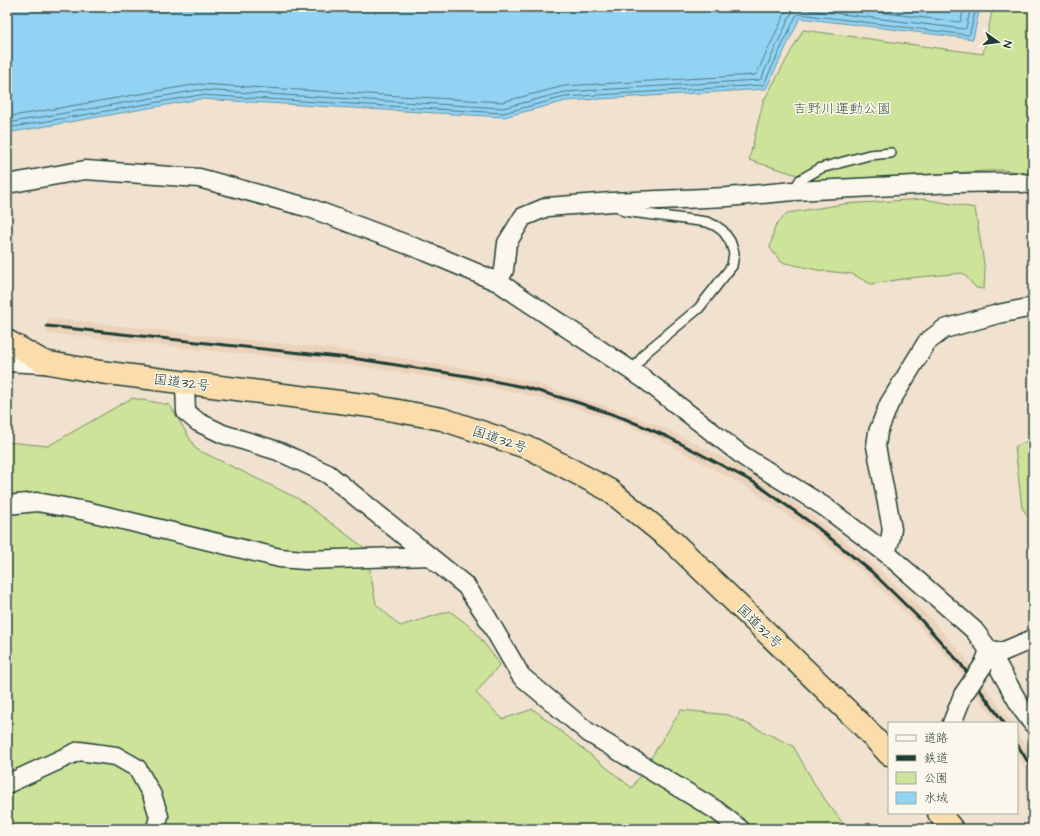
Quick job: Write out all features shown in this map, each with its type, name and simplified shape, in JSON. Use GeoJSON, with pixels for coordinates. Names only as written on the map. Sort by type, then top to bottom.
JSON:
{"type":"FeatureCollection","features":[{"type":"Feature","properties":{"kind":"highway","name":"国道32号"},"geometry":{"type":"LineString","coordinates":[[7,341],[44,362],[100,372],[371,406],[442,419],[532,449],[609,490],[672,541],[855,718],[888,753]]}},
{"type":"Feature","properties":{"kind":"highway"},"geometry":{"type":"LineString","coordinates":[[941,814],[952,829]]}},
{"type":"Feature","properties":{"kind":"street"},"geometry":{"type":"LineString","coordinates":[[7,184],[85,170],[198,178],[310,208],[427,252],[498,282],[633,371],[743,456],[825,507],[886,553],[974,630],[986,657],[1033,724]]}},
{"type":"Feature","properties":{"kind":"street"},"geometry":{"type":"LineString","coordinates":[[498,282],[504,270],[507,243],[523,217],[547,207],[612,202],[728,197],[794,191],[955,183],[1017,182],[1033,185]]}},
{"type":"Feature","properties":{"kind":"street"},"geometry":{"type":"LineString","coordinates":[[886,553],[892,529],[876,446],[878,432],[889,404],[927,342],[944,330],[998,314],[1033,307]]}},
{"type":"Feature","properties":{"kind":"street"},"geometry":{"type":"LineString","coordinates":[[7,360],[44,362]]}},
{"type":"Feature","properties":{"kind":"street"},"geometry":{"type":"LineString","coordinates":[[185,383],[186,412],[198,422],[223,434],[278,451],[328,474],[466,586],[521,676],[589,733],[716,810],[740,829]]}},
{"type":"Feature","properties":{"kind":"street"},"geometry":{"type":"LineString","coordinates":[[7,505],[37,502],[86,511],[280,558],[305,560],[429,556]]}},
{"type":"Feature","properties":{"kind":"street"},"geometry":{"type":"LineString","coordinates":[[952,722],[962,695],[986,657],[1033,640]]}},
{"type":"Feature","properties":{"kind":"street"},"geometry":{"type":"LineString","coordinates":[[7,784],[79,751],[116,756],[137,768],[152,795],[159,816],[156,829]]}},
{"type":"Feature","properties":{"kind":"lane"},"geometry":{"type":"LineString","coordinates":[[794,191],[800,180],[820,168],[869,155],[890,153]]}},
{"type":"Feature","properties":{"kind":"lane"},"geometry":{"type":"LineString","coordinates":[[612,202],[624,211],[707,222],[723,231],[730,241],[734,253],[732,266],[699,308],[645,353],[633,371]]}},
{"type":"Feature","properties":{"kind":"shaded area"},"geometry":{"type":"Polygon","coordinates":[[[48,318],[360,352],[469,369],[528,381],[624,412],[669,430],[758,477],[820,521],[875,566],[929,617],[966,659],[1010,722],[996,722],[957,668],[918,625],[868,576],[812,532],[750,489],[663,441],[621,423],[573,407],[524,394],[466,382],[358,366],[46,333],[48,318]]]}},
{"type":"Feature","properties":{"kind":"shaded area"},"geometry":{"type":"Polygon","coordinates":[[[1018,735],[1033,758],[1033,779],[1018,756],[1018,735]]]}},
{"type":"Feature","properties":{"kind":"green space","name":"吉野川運動公園"},"geometry":{"type":"Polygon","coordinates":[[[993,7],[1026,7],[1033,9],[1033,174],[1002,170],[817,181],[749,160],[763,102],[803,30],[983,54],[993,7]]]}},
{"type":"Feature","properties":{"kind":"green space"},"geometry":{"type":"Polygon","coordinates":[[[924,199],[975,208],[985,270],[984,289],[976,288],[963,273],[909,278],[871,284],[852,274],[817,270],[781,262],[770,248],[775,226],[787,213],[844,204],[924,199]]]}},
{"type":"Feature","properties":{"kind":"green space"},"geometry":{"type":"Polygon","coordinates":[[[132,398],[170,405],[196,449],[299,499],[366,549],[376,604],[400,626],[450,611],[473,629],[500,664],[476,693],[503,719],[533,709],[632,788],[681,710],[729,715],[793,746],[818,790],[847,829],[7,829],[7,442],[48,446],[132,398]]]}},
{"type":"Feature","properties":{"kind":"green space"},"geometry":{"type":"Polygon","coordinates":[[[1033,438],[1033,523],[1022,508],[1015,447],[1033,438]]]}},
{"type":"Feature","properties":{"kind":"water"},"geometry":{"type":"Polygon","coordinates":[[[7,7],[980,7],[973,39],[800,18],[766,89],[566,101],[504,117],[200,99],[7,133],[7,7]]]}},
{"type":"Feature","properties":{"kind":"railway"},"geometry":{"type":"LineString","coordinates":[[47,326],[358,359],[467,376],[524,387],[576,402],[623,418],[668,437],[755,483],[814,525],[872,572],[921,620],[960,663],[1003,722]]}},
{"type":"Feature","properties":{"kind":"railway"},"geometry":{"type":"LineString","coordinates":[[1018,746],[1033,770]]}}]}
